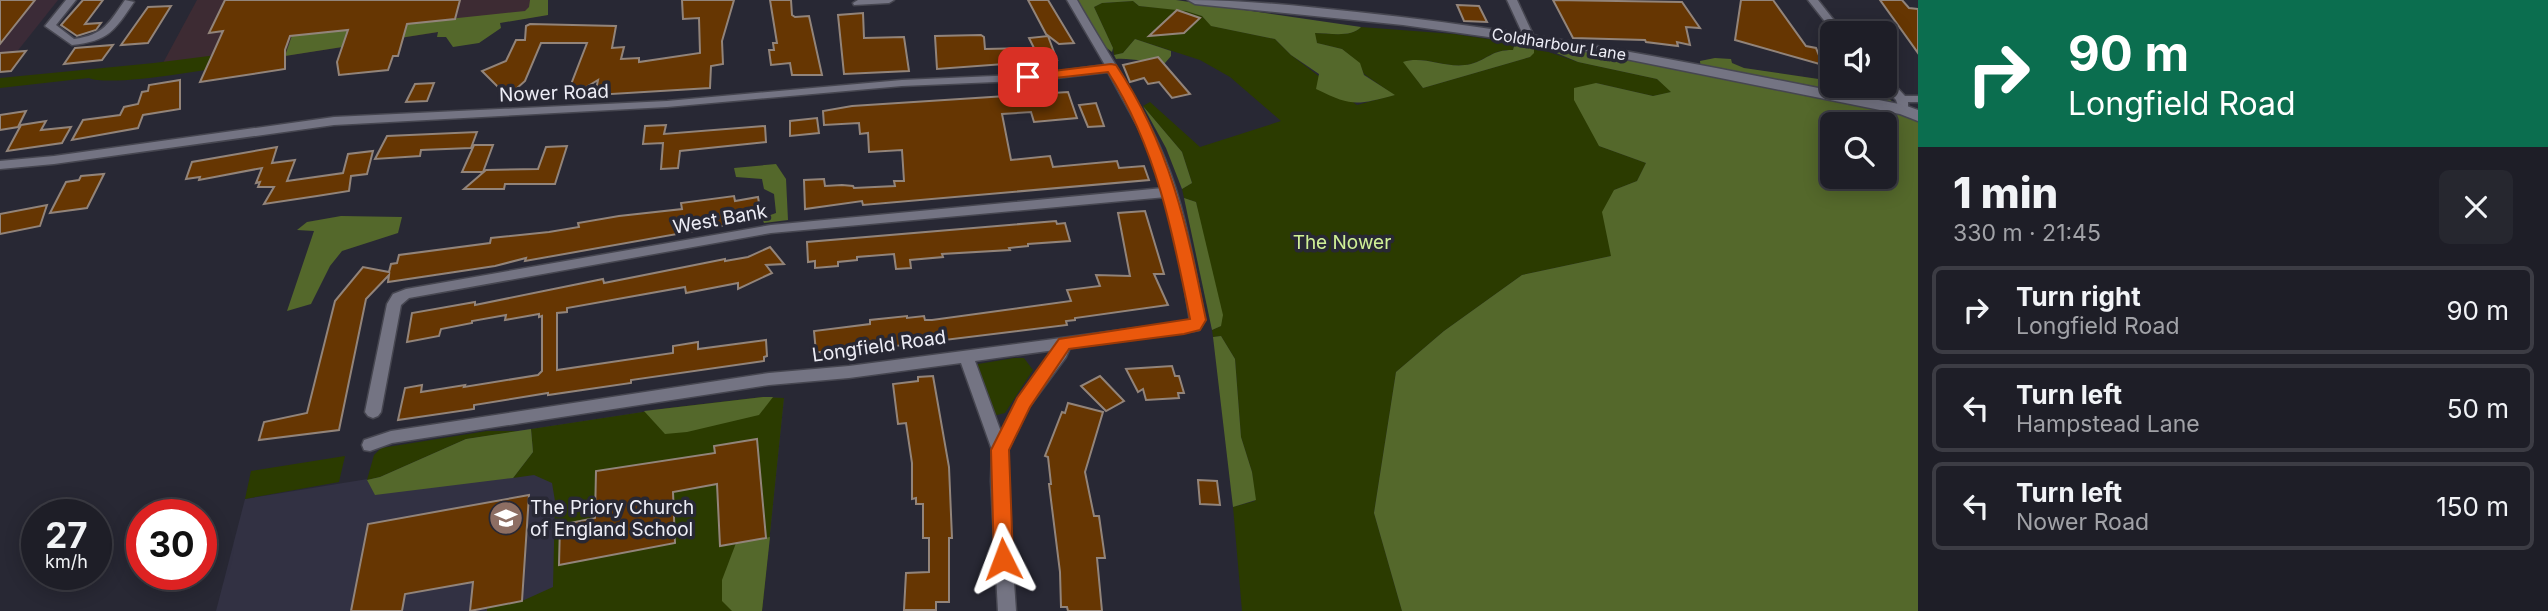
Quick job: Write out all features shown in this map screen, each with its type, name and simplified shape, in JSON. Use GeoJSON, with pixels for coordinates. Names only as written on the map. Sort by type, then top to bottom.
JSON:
{"type":"FeatureCollection","features":[{"type":"Feature","properties":{"kind":"street"},"geometry":{"type":"LineString","coordinates":[[71,0],[50,26],[72,42],[95,40],[105,36],[128,2]]}},
{"type":"Feature","properties":{"kind":"street"},"geometry":{"type":"LineString","coordinates":[[858,3],[889,0]]}},
{"type":"Feature","properties":{"kind":"street"},"geometry":{"type":"LineString","coordinates":[[1072,0],[1127,93],[1150,138],[1170,192]]}},
{"type":"Feature","properties":{"kind":"street","name":"Coldharbour Lane"},"geometry":{"type":"LineString","coordinates":[[1195,0],[1258,4],[1530,39],[1676,63],[1908,109]]}},
{"type":"Feature","properties":{"kind":"street"},"geometry":{"type":"LineString","coordinates":[[1511,0],[1530,39]]}},
{"type":"Feature","properties":{"kind":"street"},"geometry":{"type":"LineString","coordinates":[[1813,0],[1830,21]]}},
{"type":"Feature","properties":{"kind":"street","name":"Nower Road"},"geometry":{"type":"LineString","coordinates":[[0,164],[54,160],[334,121],[654,105],[889,84],[1039,77],[1111,68]]}},
{"type":"Feature","properties":{"kind":"street"},"geometry":{"type":"LineString","coordinates":[[1908,109],[1918,99]]}},
{"type":"Feature","properties":{"kind":"street","name":"Longfield Road"},"geometry":{"type":"LineString","coordinates":[[370,445],[391,437],[731,385],[1195,326],[1198,320],[1170,192]]}},
{"type":"Feature","properties":{"kind":"street","name":"West Bank"},"geometry":{"type":"LineString","coordinates":[[373,412],[394,304],[406,294],[771,229],[1170,192]]}},
{"type":"Feature","properties":{"kind":"street","name":"Longfield Road"},"geometry":{"type":"LineString","coordinates":[[1000,450],[1023,403],[1064,344]]}},
{"type":"Feature","properties":{"kind":"street","name":"Longfield Road"},"geometry":{"type":"LineString","coordinates":[[966,356],[1000,450],[999,481],[1007,611]]}},
{"type":"Feature","properties":{"kind":"shaded area"},"geometry":{"type":"Polygon","coordinates":[[[0,0],[58,0],[0,73],[0,0]]]}},
{"type":"Feature","properties":{"kind":"shaded area"},"geometry":{"type":"Polygon","coordinates":[[[197,0],[548,0],[548,15],[156,76],[197,0]]]}},
{"type":"Feature","properties":{"kind":"shaded area","name":"The Priory Church of England School"},"geometry":{"type":"Polygon","coordinates":[[[763,397],[784,398],[762,611],[216,611],[245,499],[380,477],[466,439],[669,408],[763,397]]]}},
{"type":"Feature","properties":{"kind":"green space"},"geometry":{"type":"Polygon","coordinates":[[[304,0],[316,33],[525,11],[530,0],[548,0],[548,15],[500,23],[501,28],[479,43],[453,47],[446,37],[437,37],[438,32],[285,56],[304,0]]]}},
{"type":"Feature","properties":{"kind":"green space"},"geometry":{"type":"Polygon","coordinates":[[[1077,0],[1176,0],[1361,27],[1346,34],[1315,33],[1317,43],[1342,49],[1360,63],[1364,75],[1395,95],[1363,102],[1338,99],[1316,89],[1319,74],[1291,55],[1275,39],[1211,26],[1202,16],[1186,11],[1139,6],[1133,1],[1102,3],[1094,7],[1113,48],[1112,52],[1104,46],[1077,0]]]}},
{"type":"Feature","properties":{"kind":"green space","name":"The Nower"},"geometry":{"type":"Polygon","coordinates":[[[1133,1],[1139,6],[1185,10],[1202,16],[1212,26],[1275,39],[1291,55],[1357,105],[1394,95],[1364,74],[1359,63],[1342,49],[1317,43],[1314,33],[1345,34],[1361,27],[1454,34],[1515,43],[1513,50],[1495,53],[1471,64],[1454,65],[1420,60],[1404,62],[1423,88],[1530,57],[1534,47],[1578,62],[1657,79],[1672,92],[1653,96],[1596,83],[1599,146],[1646,163],[1637,181],[1614,190],[1611,256],[1522,275],[1444,331],[1396,372],[1374,513],[1402,611],[1242,611],[1233,507],[1255,501],[1252,472],[1241,437],[1235,359],[1221,336],[1213,337],[1212,330],[1221,326],[1196,202],[1184,198],[1182,189],[1192,183],[1182,152],[1143,106],[1150,102],[1200,147],[1281,121],[1230,77],[1200,60],[1135,39],[1123,53],[1114,55],[1094,7],[1102,3],[1133,1]]]}},
{"type":"Feature","properties":{"kind":"green space"},"geometry":{"type":"Polygon","coordinates":[[[1135,39],[1171,51],[1171,56],[1165,63],[1116,59],[1114,55],[1123,53],[1135,39]]]}},
{"type":"Feature","properties":{"kind":"green space"},"geometry":{"type":"Polygon","coordinates":[[[1515,43],[1534,47],[1534,53],[1530,57],[1423,88],[1403,62],[1420,60],[1453,65],[1471,64],[1495,53],[1513,50],[1515,43]]]}},
{"type":"Feature","properties":{"kind":"green space"},"geometry":{"type":"Polygon","coordinates":[[[287,46],[285,56],[183,73],[126,80],[89,78],[0,88],[0,78],[154,63],[287,46]]]}},
{"type":"Feature","properties":{"kind":"green space"},"geometry":{"type":"Polygon","coordinates":[[[1547,49],[1581,50],[1701,71],[1700,61],[1731,59],[1732,63],[1744,68],[1820,79],[1820,98],[1888,98],[1918,121],[1918,611],[1402,611],[1374,513],[1396,372],[1444,331],[1522,275],[1611,256],[1602,212],[1614,190],[1637,181],[1646,163],[1599,146],[1574,100],[1574,88],[1596,83],[1653,96],[1671,92],[1657,79],[1578,62],[1547,49]]]}},
{"type":"Feature","properties":{"kind":"green space"},"geometry":{"type":"Polygon","coordinates":[[[1143,106],[1182,152],[1192,183],[1182,189],[1166,148],[1143,106]]]}},
{"type":"Feature","properties":{"kind":"green space"},"geometry":{"type":"Polygon","coordinates":[[[776,164],[786,179],[788,220],[764,223],[762,218],[776,213],[774,194],[764,189],[762,179],[736,177],[734,168],[776,164]]]}},
{"type":"Feature","properties":{"kind":"green space"},"geometry":{"type":"Polygon","coordinates":[[[1184,198],[1196,202],[1223,315],[1221,326],[1212,330],[1184,198]]]}},
{"type":"Feature","properties":{"kind":"green space"},"geometry":{"type":"Polygon","coordinates":[[[341,216],[402,217],[398,233],[342,251],[330,266],[311,304],[287,311],[314,231],[297,230],[307,222],[341,216]]]}},
{"type":"Feature","properties":{"kind":"green space"},"geometry":{"type":"Polygon","coordinates":[[[1221,336],[1235,359],[1241,437],[1252,472],[1256,500],[1233,507],[1213,337],[1221,336]]]}},
{"type":"Feature","properties":{"kind":"green space"},"geometry":{"type":"Polygon","coordinates":[[[1024,358],[1033,370],[1005,413],[997,415],[992,413],[975,369],[978,364],[1024,358]]]}},
{"type":"Feature","properties":{"kind":"green space"},"geometry":{"type":"Polygon","coordinates":[[[763,397],[784,398],[762,611],[487,611],[487,608],[522,601],[553,587],[555,501],[552,483],[534,475],[513,478],[533,452],[531,429],[763,397]]]}},
{"type":"Feature","properties":{"kind":"green space"},"geometry":{"type":"Polygon","coordinates":[[[773,397],[759,415],[687,432],[665,434],[644,411],[773,397]]]}},
{"type":"Feature","properties":{"kind":"green space"},"geometry":{"type":"Polygon","coordinates":[[[531,429],[533,452],[513,478],[375,495],[367,480],[380,477],[466,439],[531,429]]]}},
{"type":"Feature","properties":{"kind":"green space"},"geometry":{"type":"Polygon","coordinates":[[[487,431],[520,431],[466,439],[380,477],[367,480],[374,455],[381,448],[487,431]]]}},
{"type":"Feature","properties":{"kind":"green space"},"geometry":{"type":"Polygon","coordinates":[[[345,456],[339,482],[245,499],[251,471],[345,456]]]}},
{"type":"Feature","properties":{"kind":"green space"},"geometry":{"type":"Polygon","coordinates":[[[770,537],[762,611],[732,611],[722,601],[722,580],[736,543],[770,537]]]}},
{"type":"Feature","properties":{"kind":"building"},"geometry":{"type":"Polygon","coordinates":[[[0,0],[35,0],[0,44],[0,0]]]}},
{"type":"Feature","properties":{"kind":"building"},"geometry":{"type":"Polygon","coordinates":[[[83,0],[103,0],[85,24],[101,23],[96,30],[77,36],[61,25],[83,0]]]}},
{"type":"Feature","properties":{"kind":"building"},"geometry":{"type":"Polygon","coordinates":[[[225,0],[460,0],[455,19],[407,24],[398,56],[393,56],[388,70],[339,75],[337,62],[348,30],[290,36],[285,50],[285,69],[200,82],[223,31],[209,33],[225,0]]]}},
{"type":"Feature","properties":{"kind":"building"},"geometry":{"type":"Polygon","coordinates":[[[682,0],[734,0],[722,41],[723,64],[711,66],[710,88],[595,95],[598,80],[565,100],[587,43],[541,43],[525,81],[516,89],[501,90],[482,71],[506,61],[516,40],[525,40],[526,26],[530,24],[616,26],[612,48],[624,47],[621,59],[639,58],[639,62],[700,53],[699,18],[683,19],[682,0]]]}},
{"type":"Feature","properties":{"kind":"building"},"geometry":{"type":"Polygon","coordinates":[[[770,0],[791,0],[792,15],[809,16],[822,75],[792,75],[790,63],[771,65],[769,50],[774,50],[773,43],[777,43],[770,0]]]}},
{"type":"Feature","properties":{"kind":"building"},"geometry":{"type":"Polygon","coordinates":[[[1028,0],[1048,0],[1074,43],[1059,44],[1046,34],[1028,0]]]}},
{"type":"Feature","properties":{"kind":"building"},"geometry":{"type":"Polygon","coordinates":[[[1553,0],[1682,2],[1700,28],[1686,27],[1690,45],[1677,42],[1678,46],[1645,40],[1573,38],[1553,0]]]}},
{"type":"Feature","properties":{"kind":"building"},"geometry":{"type":"Polygon","coordinates":[[[1741,0],[1773,0],[1806,46],[1816,48],[1820,64],[1735,40],[1741,0]]]}},
{"type":"Feature","properties":{"kind":"building"},"geometry":{"type":"Polygon","coordinates":[[[1880,0],[1902,0],[1909,8],[1918,9],[1918,53],[1897,21],[1880,0]]]}},
{"type":"Feature","properties":{"kind":"building"},"geometry":{"type":"Polygon","coordinates":[[[1457,5],[1479,6],[1487,22],[1464,21],[1457,5]]]}},
{"type":"Feature","properties":{"kind":"building"},"geometry":{"type":"Polygon","coordinates":[[[171,6],[148,43],[121,45],[148,7],[171,6]]]}},
{"type":"Feature","properties":{"kind":"building"},"geometry":{"type":"Polygon","coordinates":[[[1177,10],[1200,18],[1184,33],[1149,36],[1177,10]]]}},
{"type":"Feature","properties":{"kind":"building"},"geometry":{"type":"Polygon","coordinates":[[[863,13],[864,38],[904,37],[909,71],[844,74],[838,15],[863,13]]]}},
{"type":"Feature","properties":{"kind":"building"},"geometry":{"type":"Polygon","coordinates":[[[935,36],[984,37],[985,49],[1034,48],[1029,38],[1048,36],[1057,60],[937,69],[935,36]]]}},
{"type":"Feature","properties":{"kind":"building"},"geometry":{"type":"Polygon","coordinates":[[[113,45],[102,60],[64,64],[75,48],[113,45]]]}},
{"type":"Feature","properties":{"kind":"building"},"geometry":{"type":"Polygon","coordinates":[[[26,51],[11,71],[0,72],[0,53],[26,51]]]}},
{"type":"Feature","properties":{"kind":"building"},"geometry":{"type":"Polygon","coordinates":[[[1158,57],[1190,94],[1172,98],[1159,82],[1148,84],[1144,78],[1130,82],[1123,65],[1158,57]]]}},
{"type":"Feature","properties":{"kind":"building"},"geometry":{"type":"Polygon","coordinates":[[[180,80],[180,109],[143,115],[138,128],[72,140],[83,120],[120,115],[124,107],[138,104],[142,92],[148,91],[149,85],[180,80]]]}},
{"type":"Feature","properties":{"kind":"building"},"geometry":{"type":"Polygon","coordinates":[[[434,83],[427,101],[406,102],[415,84],[434,83]]]}},
{"type":"Feature","properties":{"kind":"building"},"geometry":{"type":"Polygon","coordinates":[[[1068,92],[1077,118],[1034,122],[1031,112],[1002,114],[1011,160],[1050,156],[1053,167],[1117,161],[1119,168],[1144,166],[1149,180],[863,205],[862,201],[805,209],[804,180],[824,179],[825,186],[842,185],[854,188],[895,186],[894,181],[904,181],[902,150],[869,152],[868,133],[860,134],[859,123],[824,125],[823,111],[852,106],[1068,92]]]}},
{"type":"Feature","properties":{"kind":"building"},"geometry":{"type":"Polygon","coordinates":[[[1096,103],[1104,126],[1088,127],[1079,105],[1096,103]]]}},
{"type":"Feature","properties":{"kind":"building"},"geometry":{"type":"Polygon","coordinates":[[[26,111],[18,127],[0,130],[0,115],[26,111]]]}},
{"type":"Feature","properties":{"kind":"building"},"geometry":{"type":"Polygon","coordinates":[[[817,118],[819,133],[790,136],[790,121],[817,118]]]}},
{"type":"Feature","properties":{"kind":"building"},"geometry":{"type":"Polygon","coordinates":[[[46,121],[41,130],[71,127],[62,143],[7,151],[21,125],[46,121]]]}},
{"type":"Feature","properties":{"kind":"building"},"geometry":{"type":"Polygon","coordinates":[[[666,125],[664,134],[765,126],[766,142],[680,151],[678,168],[661,169],[663,143],[643,144],[645,126],[666,125]]]}},
{"type":"Feature","properties":{"kind":"building"},"geometry":{"type":"Polygon","coordinates":[[[477,132],[471,148],[421,150],[420,156],[375,159],[387,136],[477,132]]]}},
{"type":"Feature","properties":{"kind":"building"},"geometry":{"type":"Polygon","coordinates":[[[474,145],[493,145],[483,172],[462,172],[474,145]]]}},
{"type":"Feature","properties":{"kind":"building"},"geometry":{"type":"Polygon","coordinates":[[[567,146],[555,184],[505,184],[504,189],[464,189],[486,170],[538,169],[546,147],[567,146]]]}},
{"type":"Feature","properties":{"kind":"building"},"geometry":{"type":"Polygon","coordinates":[[[277,147],[272,163],[295,160],[287,181],[343,173],[348,154],[373,151],[367,174],[351,176],[349,191],[264,204],[274,187],[258,187],[260,182],[256,183],[262,168],[199,180],[200,177],[186,179],[192,162],[277,147]]]}},
{"type":"Feature","properties":{"kind":"building"},"geometry":{"type":"Polygon","coordinates":[[[104,174],[87,208],[50,213],[66,182],[79,180],[81,176],[104,174]]]}},
{"type":"Feature","properties":{"kind":"building"},"geometry":{"type":"Polygon","coordinates":[[[734,196],[735,201],[758,197],[761,215],[756,216],[756,220],[525,261],[526,258],[495,266],[388,282],[389,275],[366,299],[339,430],[259,440],[264,422],[307,413],[335,301],[363,267],[389,272],[391,264],[397,263],[399,255],[490,243],[491,238],[579,227],[578,223],[682,209],[681,203],[734,196]]]}},
{"type":"Feature","properties":{"kind":"building"},"geometry":{"type":"Polygon","coordinates":[[[47,205],[40,226],[0,234],[0,214],[47,205]]]}},
{"type":"Feature","properties":{"kind":"building"},"geometry":{"type":"Polygon","coordinates":[[[1145,211],[1164,274],[1154,274],[1168,305],[1075,318],[1066,321],[1067,325],[822,355],[821,352],[816,352],[814,331],[870,324],[870,320],[924,316],[925,320],[932,320],[1071,301],[1067,290],[1100,286],[1096,275],[1130,276],[1118,213],[1145,211]]]}},
{"type":"Feature","properties":{"kind":"building"},"geometry":{"type":"Polygon","coordinates":[[[1056,221],[1057,224],[1065,223],[1070,241],[1028,244],[1009,248],[1010,250],[942,254],[943,257],[910,260],[911,268],[896,269],[894,254],[857,257],[857,260],[838,262],[838,266],[815,268],[815,261],[808,262],[807,242],[1056,221]]]}},
{"type":"Feature","properties":{"kind":"building"},"geometry":{"type":"Polygon","coordinates":[[[770,247],[784,264],[766,265],[772,273],[738,289],[738,283],[686,293],[685,287],[567,308],[567,312],[557,313],[557,370],[673,353],[673,346],[698,342],[698,349],[766,340],[767,356],[764,361],[631,380],[631,383],[548,393],[474,405],[474,409],[398,420],[405,388],[422,385],[421,392],[465,385],[464,387],[538,375],[542,371],[542,316],[539,317],[539,314],[505,320],[506,315],[472,321],[441,329],[439,336],[407,342],[412,313],[475,302],[475,305],[603,279],[604,283],[725,259],[748,257],[770,247]]]}},
{"type":"Feature","properties":{"kind":"building"},"geometry":{"type":"Polygon","coordinates":[[[1172,366],[1175,376],[1179,376],[1184,393],[1178,393],[1179,398],[1146,400],[1143,389],[1138,392],[1126,369],[1172,366]]]}},
{"type":"Feature","properties":{"kind":"building"},"geometry":{"type":"Polygon","coordinates":[[[933,376],[949,467],[952,538],[949,538],[949,602],[936,602],[936,610],[904,610],[906,573],[929,572],[929,538],[923,538],[923,504],[916,504],[916,498],[912,499],[912,463],[906,423],[898,424],[893,384],[933,376]]]}},
{"type":"Feature","properties":{"kind":"building"},"geometry":{"type":"Polygon","coordinates":[[[1100,376],[1124,401],[1106,411],[1081,386],[1100,376]]]}},
{"type":"Feature","properties":{"kind":"building"},"geometry":{"type":"Polygon","coordinates":[[[1068,403],[1103,412],[1085,472],[1094,516],[1099,516],[1105,558],[1097,558],[1102,611],[1068,611],[1067,607],[1061,607],[1051,484],[1048,457],[1045,456],[1068,403]]]}},
{"type":"Feature","properties":{"kind":"building"},"geometry":{"type":"Polygon","coordinates":[[[757,439],[766,538],[720,546],[717,484],[673,492],[675,543],[559,565],[560,525],[595,518],[596,471],[715,453],[714,446],[757,439]]]}},
{"type":"Feature","properties":{"kind":"building"},"geometry":{"type":"Polygon","coordinates":[[[1198,480],[1217,481],[1220,505],[1200,504],[1198,480]]]}},
{"type":"Feature","properties":{"kind":"building"},"geometry":{"type":"Polygon","coordinates":[[[529,495],[522,601],[470,611],[473,582],[405,594],[402,611],[351,611],[368,524],[529,495]]]}},
{"type":"Feature","properties":{"kind":"place","name":"The Priory Church of England School"},"geometry":{"type":"Point","coordinates":[506,518]}},
{"type":"Feature","properties":{"kind":"route"},"geometry":{"type":"LineString","coordinates":[[1003,559],[1000,450],[1023,403],[1061,353],[1064,344],[1184,328],[1195,326],[1198,320],[1181,234],[1160,162],[1127,93],[1111,68],[1028,77]]}}]}
